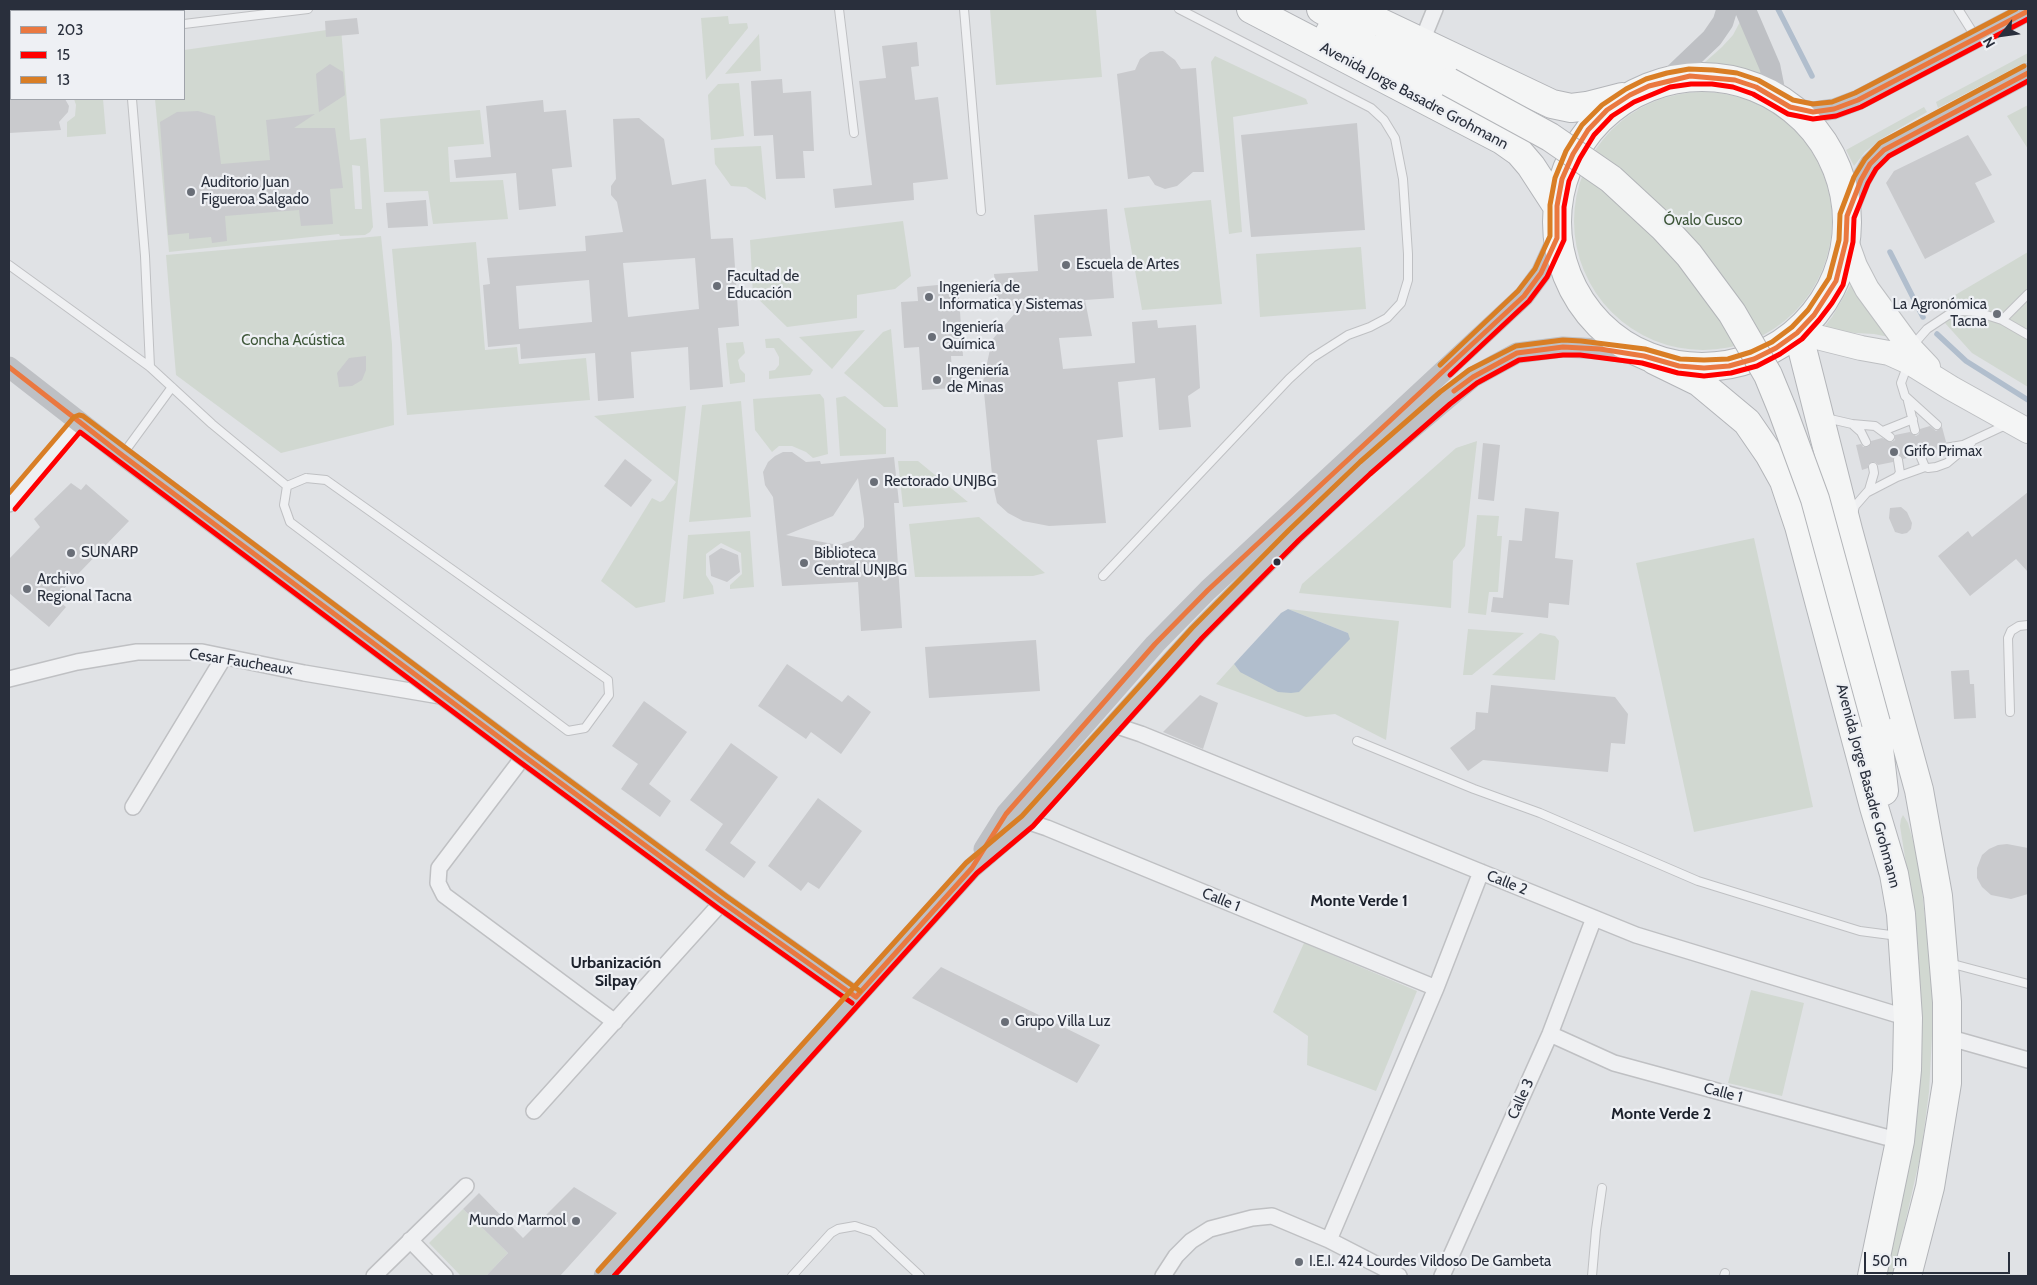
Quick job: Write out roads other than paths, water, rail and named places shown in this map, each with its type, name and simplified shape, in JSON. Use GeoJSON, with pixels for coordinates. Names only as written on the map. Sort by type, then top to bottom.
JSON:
{"type":"FeatureCollection","features":[{"type":"Feature","properties":{"kind":"highway","name":"Avenida Jorge Basadre Grohmann"},"geometry":{"type":"LineString","coordinates":[[1251,9],[1502,140],[1518,152],[1531,166],[1557,206]]}},
{"type":"Feature","properties":{"kind":"highway"},"geometry":{"type":"LineString","coordinates":[[1273,9],[1449,82]]}},
{"type":"Feature","properties":{"kind":"highway"},"geometry":{"type":"LineString","coordinates":[[1321,9],[1550,137],[1611,179],[1664,228],[1694,262],[1732,313],[1771,384],[1815,499],[1876,723],[1932,862]]}},
{"type":"Feature","properties":{"kind":"highway"},"geometry":{"type":"LineString","coordinates":[[1352,9],[1552,104],[1571,108],[1630,95]]}},
{"type":"Feature","properties":{"kind":"highway"},"geometry":{"type":"LineString","coordinates":[[1690,76],[1727,79],[1756,87],[1783,102],[1814,130],[1829,151],[1842,186],[1847,229],[1842,261],[1832,287],[1814,316],[1799,332],[1776,348],[1754,359],[1729,366],[1704,368],[1679,366],[1649,358],[1617,340],[1598,324],[1582,305],[1570,284],[1557,238],[1557,206],[1562,179],[1573,154],[1588,130],[1608,110],[1630,95],[1649,86],[1690,76]]}},
{"type":"Feature","properties":{"kind":"highway"},"geometry":{"type":"LineString","coordinates":[[1799,332],[1813,396],[1848,530],[1919,790],[1938,896],[1945,962],[1946,1082],[1937,1152],[1930,1187],[1907,1276]]}},
{"type":"Feature","properties":{"kind":"highway","name":"Avenida Jorge Basadre Grohmann"},"geometry":{"type":"LineString","coordinates":[[1649,358],[1700,382],[1747,422],[1769,454],[1784,481],[1799,526],[1874,807],[1894,874],[1901,914],[1908,1018],[1907,1070],[1900,1141],[1872,1276]]}},
{"type":"Feature","properties":{"kind":"highway"},"geometry":{"type":"LineString","coordinates":[[1876,723],[1894,874]]}},
{"type":"Feature","properties":{"kind":"main road"},"geometry":{"type":"LineString","coordinates":[[1668,80],[1712,38],[1723,22],[1727,9]]}},
{"type":"Feature","properties":{"kind":"main road"},"geometry":{"type":"LineString","coordinates":[[1745,9],[1783,102],[1813,112],[1834,109],[1858,100],[2028,10]]}},
{"type":"Feature","properties":{"kind":"main road"},"geometry":{"type":"LineString","coordinates":[[2020,426],[1951,388],[1910,355],[1867,289],[1855,266],[1847,229],[1861,180],[1870,164],[1884,150],[2028,73]]}},
{"type":"Feature","properties":{"kind":"main road"},"geometry":{"type":"LineString","coordinates":[[972,868],[1006,814],[1155,644],[1208,590],[1524,296],[1541,274],[1557,238]]}},
{"type":"Feature","properties":{"kind":"main road"},"geometry":{"type":"LineString","coordinates":[[1799,332],[1861,348],[1910,355]]}},
{"type":"Feature","properties":{"kind":"main road"},"geometry":{"type":"LineString","coordinates":[[604,1276],[972,868],[1027,821],[1197,633],[1294,535],[1366,468],[1473,377],[1517,353],[1563,347],[1600,350],[1649,358]]}},
{"type":"Feature","properties":{"kind":"main road"},"geometry":{"type":"LineString","coordinates":[[9,367],[122,455],[524,756],[722,902],[856,996]]}},
{"type":"Feature","properties":{"kind":"street"},"geometry":{"type":"LineString","coordinates":[[1422,41],[1435,9]]}},
{"type":"Feature","properties":{"kind":"street"},"geometry":{"type":"LineString","coordinates":[[9,504],[79,422]]}},
{"type":"Feature","properties":{"kind":"street","name":"Cesar Faucheaux"},"geometry":{"type":"LineString","coordinates":[[9,679],[77,662],[136,652],[202,652],[444,696]]}},
{"type":"Feature","properties":{"kind":"street"},"geometry":{"type":"LineString","coordinates":[[133,807],[224,657]]}},
{"type":"Feature","properties":{"kind":"street","name":"Calle 2"},"geometry":{"type":"LineString","coordinates":[[1114,724],[1636,935],[1908,1018]]}},
{"type":"Feature","properties":{"kind":"street"},"geometry":{"type":"LineString","coordinates":[[524,756],[439,868],[438,883],[444,895],[615,1022]]}},
{"type":"Feature","properties":{"kind":"street","name":"Calle 1"},"geometry":{"type":"LineString","coordinates":[[1006,814],[1436,988]]}},
{"type":"Feature","properties":{"kind":"street"},"geometry":{"type":"LineString","coordinates":[[1329,1240],[1436,988],[1481,872]]}},
{"type":"Feature","properties":{"kind":"street"},"geometry":{"type":"LineString","coordinates":[[534,1111],[722,902]]}},
{"type":"Feature","properties":{"kind":"street","name":"Calle 3"},"geometry":{"type":"LineString","coordinates":[[1442,1276],[1550,1034],[1594,918]]}},
{"type":"Feature","properties":{"kind":"street","name":"Calle 1"},"geometry":{"type":"LineString","coordinates":[[1550,1034],[1614,1063],[1900,1141]]}},
{"type":"Feature","properties":{"kind":"street"},"geometry":{"type":"LineString","coordinates":[[1947,1036],[2028,1060]]}},
{"type":"Feature","properties":{"kind":"street"},"geometry":{"type":"LineString","coordinates":[[374,1276],[466,1186]]}},
{"type":"Feature","properties":{"kind":"street"},"geometry":{"type":"LineString","coordinates":[[1163,1276],[1176,1256],[1192,1241],[1210,1229],[1252,1218],[1272,1216],[1329,1240],[1399,1276]]}},
{"type":"Feature","properties":{"kind":"street"},"geometry":{"type":"LineString","coordinates":[[410,1240],[445,1276]]}},
{"type":"Feature","properties":{"kind":"lane"},"geometry":{"type":"LineString","coordinates":[[185,24],[308,9]]}},
{"type":"Feature","properties":{"kind":"lane"},"geometry":{"type":"LineString","coordinates":[[839,9],[854,133]]}},
{"type":"Feature","properties":{"kind":"lane"},"geometry":{"type":"LineString","coordinates":[[964,9],[982,211]]}},
{"type":"Feature","properties":{"kind":"lane"},"geometry":{"type":"LineString","coordinates":[[1103,576],[1289,379],[1312,358],[1348,335],[1387,318],[1401,303],[1408,280],[1403,179],[1395,138],[1384,120],[1371,108],[1179,9]]}},
{"type":"Feature","properties":{"kind":"lane"},"geometry":{"type":"LineString","coordinates":[[1958,9],[1976,38]]}},
{"type":"Feature","properties":{"kind":"lane"},"geometry":{"type":"LineString","coordinates":[[132,100],[145,256],[150,367]]}},
{"type":"Feature","properties":{"kind":"lane"},"geometry":{"type":"LineString","coordinates":[[9,264],[150,367],[212,424],[287,486]]}},
{"type":"Feature","properties":{"kind":"lane"},"geometry":{"type":"LineString","coordinates":[[2002,320],[2028,294]]}},
{"type":"Feature","properties":{"kind":"lane"},"geometry":{"type":"LineString","coordinates":[[1915,430],[1901,383],[1910,355],[1927,329],[1948,315],[1961,311],[1977,312],[2002,320],[2028,335]]}},
{"type":"Feature","properties":{"kind":"lane"},"geometry":{"type":"LineString","coordinates":[[122,455],[172,387]]}},
{"type":"Feature","properties":{"kind":"lane"},"geometry":{"type":"LineString","coordinates":[[1813,396],[1826,418],[1852,424],[1875,426],[1890,436]]}},
{"type":"Feature","properties":{"kind":"lane"},"geometry":{"type":"LineString","coordinates":[[1907,398],[1937,425]]}},
{"type":"Feature","properties":{"kind":"lane"},"geometry":{"type":"LineString","coordinates":[[1883,431],[1913,420]]}},
{"type":"Feature","properties":{"kind":"lane"},"geometry":{"type":"LineString","coordinates":[[1852,424],[1861,432],[1866,442]]}},
{"type":"Feature","properties":{"kind":"lane"},"geometry":{"type":"LineString","coordinates":[[1945,448],[1954,448],[2020,426]]}},
{"type":"Feature","properties":{"kind":"lane"},"geometry":{"type":"LineString","coordinates":[[1848,530],[1855,506],[1867,493],[1897,477],[1925,466],[1928,468],[1936,467],[1947,463],[1963,452],[1973,441]]}},
{"type":"Feature","properties":{"kind":"lane"},"geometry":{"type":"LineString","coordinates":[[1920,455],[1925,466]]}},
{"type":"Feature","properties":{"kind":"lane"},"geometry":{"type":"LineString","coordinates":[[1897,477],[1900,473],[1898,460]]}},
{"type":"Feature","properties":{"kind":"lane"},"geometry":{"type":"LineString","coordinates":[[1867,493],[1872,481],[1873,467]]}},
{"type":"Feature","properties":{"kind":"lane"},"geometry":{"type":"LineString","coordinates":[[306,478],[326,480],[608,680],[609,695],[585,728],[568,731],[290,522],[284,505],[287,486],[306,478]]}},
{"type":"Feature","properties":{"kind":"lane"},"geometry":{"type":"LineString","coordinates":[[2010,712],[2008,638],[2011,631],[2018,626],[2028,625]]}},
{"type":"Feature","properties":{"kind":"lane"},"geometry":{"type":"LineString","coordinates":[[1357,741],[1474,789],[1540,813],[1698,881],[1860,931],[1902,937]]}},
{"type":"Feature","properties":{"kind":"lane"},"geometry":{"type":"LineString","coordinates":[[1945,962],[2028,984]]}},
{"type":"Feature","properties":{"kind":"lane"},"geometry":{"type":"LineString","coordinates":[[1592,1276],[1602,1188]]}},
{"type":"Feature","properties":{"kind":"lane"},"geometry":{"type":"LineString","coordinates":[[792,1276],[831,1233],[838,1229],[856,1226],[874,1232],[920,1276]]}},
{"type":"Feature","properties":{"kind":"water"},"geometry":{"type":"Polygon","coordinates":[[[1288,609],[1348,633],[1350,639],[1299,692],[1291,693],[1278,692],[1240,672],[1234,664],[1281,613],[1288,609]]]}},
{"type":"Feature","properties":{"kind":"waterway"},"geometry":{"type":"LineString","coordinates":[[1778,9],[1812,76]]}},
{"type":"Feature","properties":{"kind":"waterway"},"geometry":{"type":"LineString","coordinates":[[1890,252],[1923,317]]}},
{"type":"Feature","properties":{"kind":"waterway"},"geometry":{"type":"LineString","coordinates":[[1937,334],[1966,361],[2028,400]]}},
{"type":"Feature","properties":{"kind":"place","name":"Auditorio Juan Figueroa Salgado"},"geometry":{"type":"Point","coordinates":[191,192]}},
{"type":"Feature","properties":{"kind":"place","name":"Escuela de Artes"},"geometry":{"type":"Point","coordinates":[1066,265]}},
{"type":"Feature","properties":{"kind":"place","name":"Facultad de Educación"},"geometry":{"type":"Point","coordinates":[717,286]}},
{"type":"Feature","properties":{"kind":"place","name":"Ingeniería de Informatica y Sistemas"},"geometry":{"type":"Point","coordinates":[929,297]}},
{"type":"Feature","properties":{"kind":"place","name":"La Agronómica Tacna"},"geometry":{"type":"Point","coordinates":[1997,314]}},
{"type":"Feature","properties":{"kind":"place","name":"Ingeniería Química"},"geometry":{"type":"Point","coordinates":[932,337]}},
{"type":"Feature","properties":{"kind":"place","name":"Ingeniería de Minas"},"geometry":{"type":"Point","coordinates":[937,380]}},
{"type":"Feature","properties":{"kind":"place","name":"Grifo Primax"},"geometry":{"type":"Point","coordinates":[1894,452]}},
{"type":"Feature","properties":{"kind":"place","name":"Rectorado UNJBG"},"geometry":{"type":"Point","coordinates":[874,482]}},
{"type":"Feature","properties":{"kind":"place","name":"SUNARP"},"geometry":{"type":"Point","coordinates":[71,553]}},
{"type":"Feature","properties":{"kind":"place","name":"Biblioteca Central UNJBG"},"geometry":{"type":"Point","coordinates":[804,563]}},
{"type":"Feature","properties":{"kind":"place","name":"Archivo Regional Tacna"},"geometry":{"type":"Point","coordinates":[27,589]}},
{"type":"Feature","properties":{"kind":"place","name":"Grupo Villa Luz"},"geometry":{"type":"Point","coordinates":[1005,1022]}},
{"type":"Feature","properties":{"kind":"place","name":"Mundo Marmol"},"geometry":{"type":"Point","coordinates":[576,1221]}},
{"type":"Feature","properties":{"kind":"place","name":"I.E.I. 424 Lourdes Vildoso De Gambeta"},"geometry":{"type":"Point","coordinates":[1299,1262]}},
{"type":"Feature","properties":{"kind":"district","name":"Monte Verde 1"},"geometry":{"type":"Point","coordinates":[1359,901]}},
{"type":"Feature","properties":{"kind":"district","name":"Urbanización Silpay"},"geometry":{"type":"Point","coordinates":[616,972]}},
{"type":"Feature","properties":{"kind":"district","name":"Monte Verde 2"},"geometry":{"type":"Point","coordinates":[1661,1114]}},
{"type":"Feature","properties":{"kind":"park label","name":"Óvalo Cusco"},"geometry":{"type":"Point","coordinates":[1703,221]}},
{"type":"Feature","properties":{"kind":"park label","name":"Concha Acústica"},"geometry":{"type":"Point","coordinates":[293,341]}}]}
